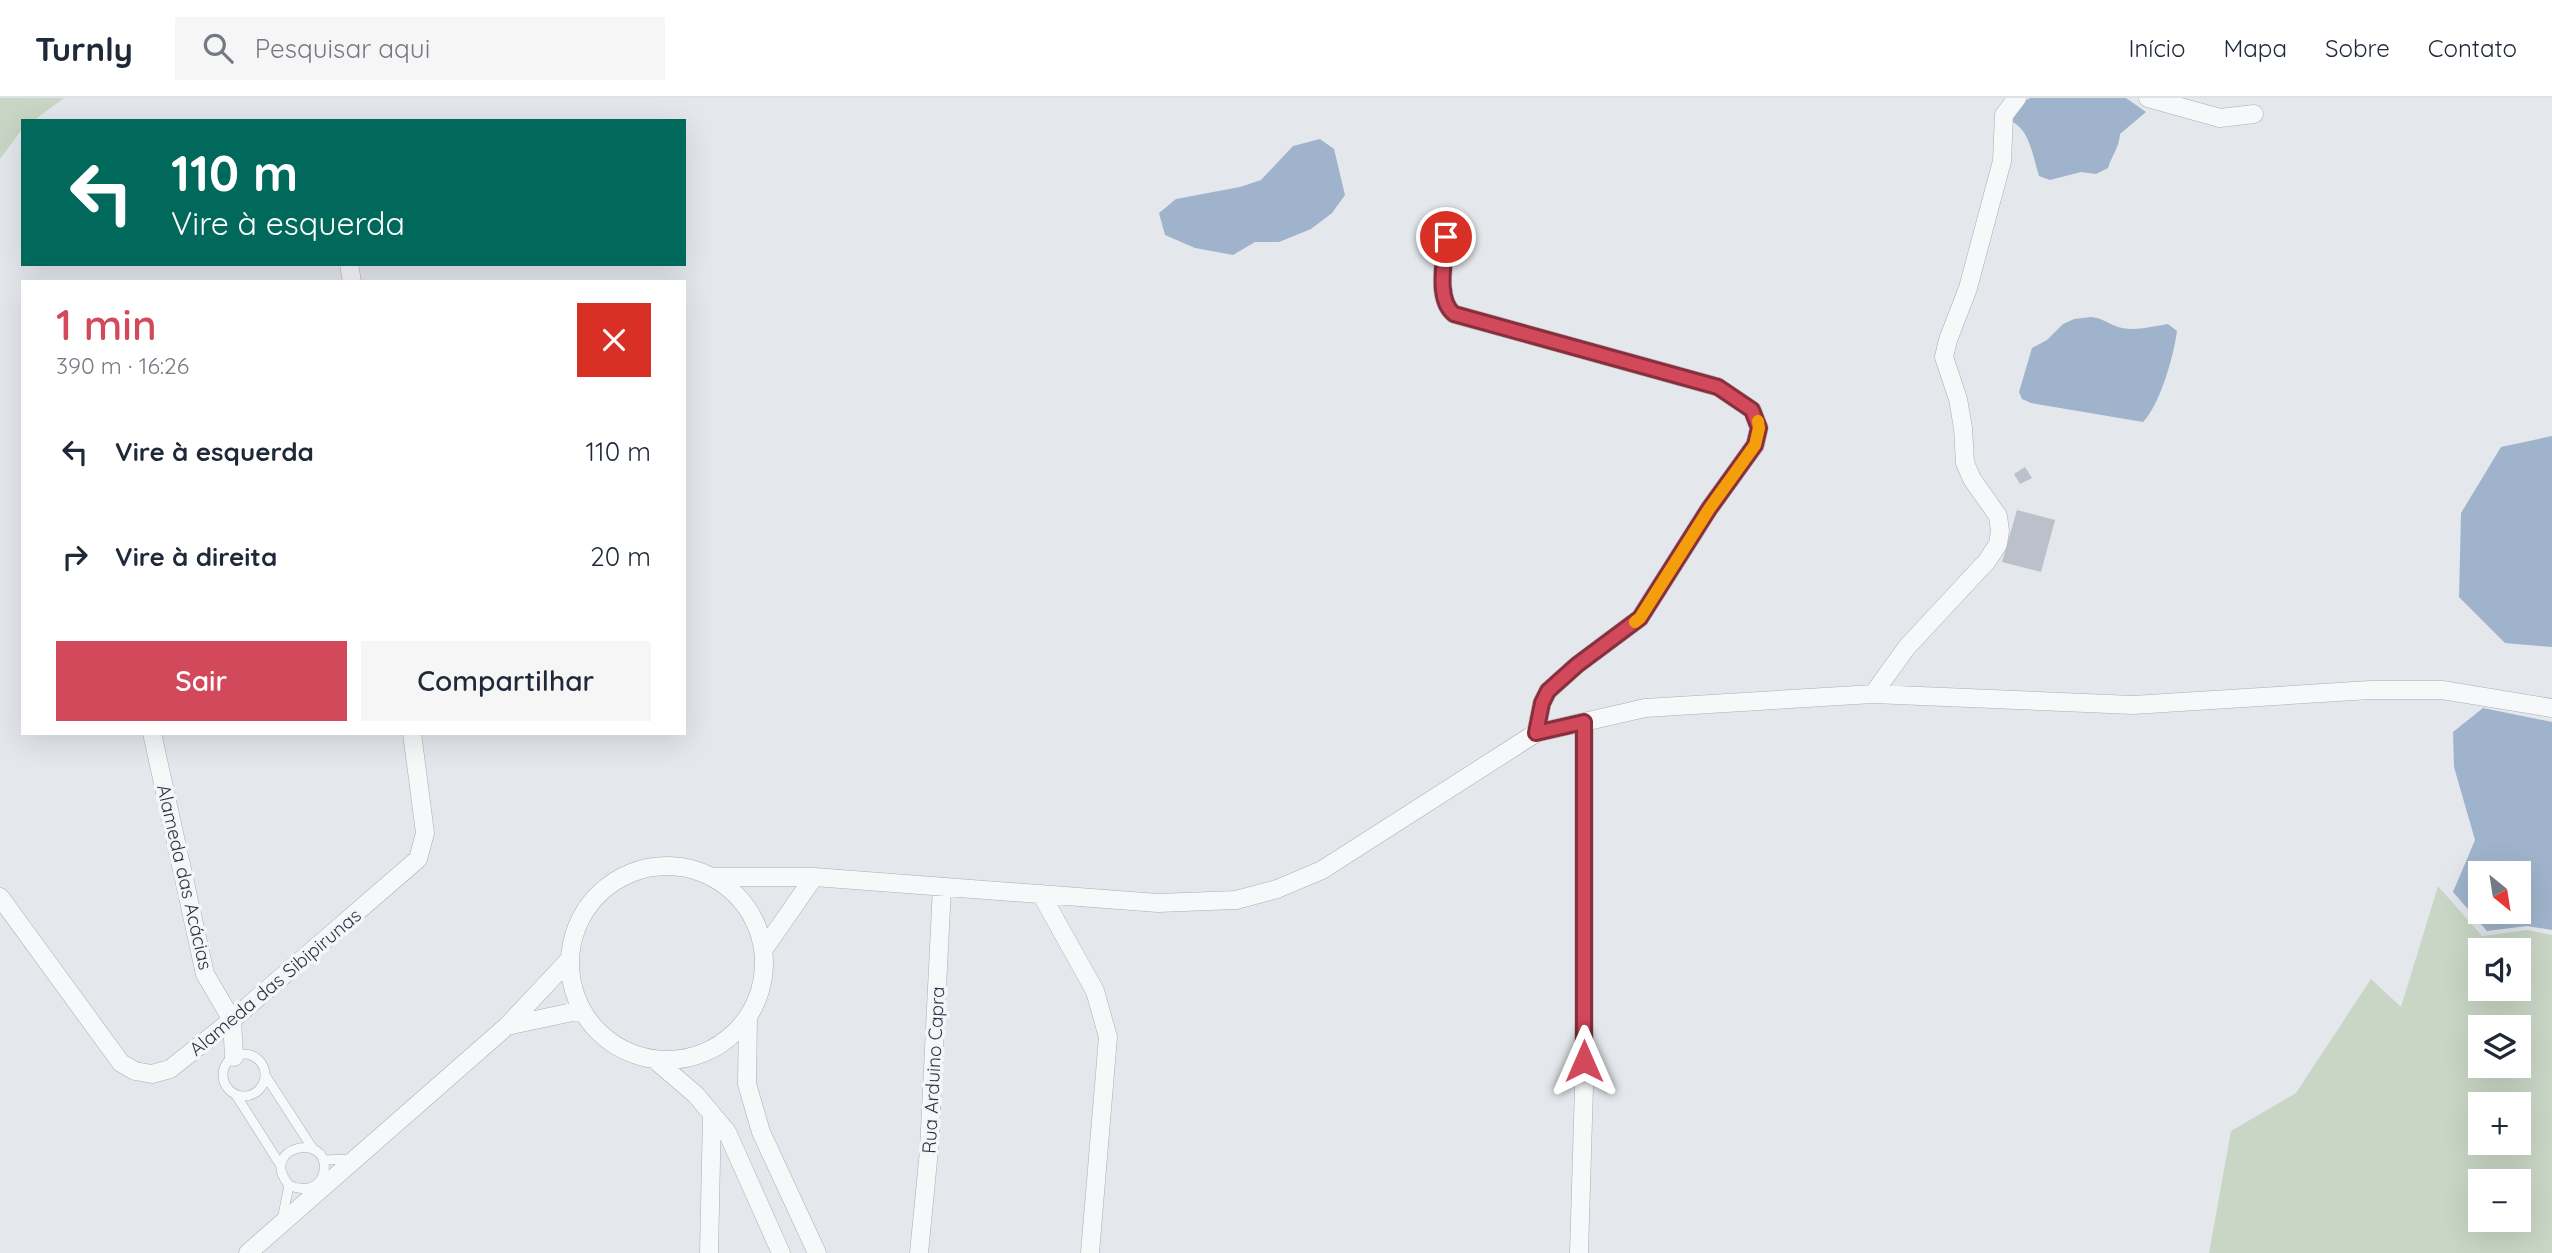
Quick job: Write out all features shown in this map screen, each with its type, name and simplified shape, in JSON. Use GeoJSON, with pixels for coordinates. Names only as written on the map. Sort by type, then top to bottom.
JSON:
{"type":"FeatureCollection","features":[{"type":"Feature","properties":{"kind":"street"},"geometry":{"type":"LineString","coordinates":[[1873,694],[1907,647],[1987,561],[1998,544],[1998,516],[1972,479],[1965,463],[1962,418],[1944,357],[1968,288],[2002,162],[2004,115],[2017,98]]}},
{"type":"Feature","properties":{"kind":"street"},"geometry":{"type":"LineString","coordinates":[[2148,98],[2220,118],[2254,114]]}},
{"type":"Feature","properties":{"kind":"street"},"geometry":{"type":"LineString","coordinates":[[1446,237],[1442,295],[1447,309],[1454,314],[1718,387],[1752,410],[1759,428],[1755,445],[1709,509],[1640,618],[1577,665],[1548,691],[1542,703],[1536,733]]}},
{"type":"Feature","properties":{"kind":"street"},"geometry":{"type":"LineString","coordinates":[[715,877],[814,877],[1158,903],[1236,900],[1277,889],[1322,870],[1536,733],[1645,708],[1873,694],[2133,705],[2370,690],[2442,690],[2552,708]]}},
{"type":"Feature","properties":{"kind":"street"},"geometry":{"type":"LineString","coordinates":[[1579,1253],[1584,1087],[1584,722]]}},
{"type":"Feature","properties":{"kind":"street","name":"Alameda das Acácias"},"geometry":{"type":"LineString","coordinates":[[152,735],[205,974],[232,1020],[234,1057]]}},
{"type":"Feature","properties":{"kind":"street","name":"Alameda das Sibipirunas"},"geometry":{"type":"LineString","coordinates":[[0,897],[121,1063],[135,1071],[152,1074],[170,1069],[232,1020],[418,859],[425,833],[412,735]]}},
{"type":"Feature","properties":{"kind":"street"},"geometry":{"type":"LineString","coordinates":[[663,866],[681,866],[715,877],[729,887],[752,915],[764,949],[762,984],[748,1017],[722,1042],[690,1057],[654,1059],[636,1055],[605,1038],[582,1010],[573,985],[570,958],[578,924],[587,908],[612,883],[628,874],[663,866]]}},
{"type":"Feature","properties":{"kind":"street"},"geometry":{"type":"LineString","coordinates":[[764,949],[814,877]]}},
{"type":"Feature","properties":{"kind":"street","name":"Rua Arduino Capra"},"geometry":{"type":"LineString","coordinates":[[919,1253],[929,1150],[942,887]]}},
{"type":"Feature","properties":{"kind":"street"},"geometry":{"type":"LineString","coordinates":[[1041,894],[1096,991],[1108,1037],[1090,1253]]}},
{"type":"Feature","properties":{"kind":"street"},"geometry":{"type":"LineString","coordinates":[[248,1253],[507,1026],[570,958]]}},
{"type":"Feature","properties":{"kind":"street"},"geometry":{"type":"LineString","coordinates":[[507,1026],[582,1010]]}},
{"type":"Feature","properties":{"kind":"street"},"geometry":{"type":"LineString","coordinates":[[748,1017],[747,1084],[761,1132],[817,1253]]}},
{"type":"Feature","properties":{"kind":"street"},"geometry":{"type":"LineString","coordinates":[[654,1059],[696,1095],[727,1132],[781,1253]]}},
{"type":"Feature","properties":{"kind":"street"},"geometry":{"type":"LineString","coordinates":[[709,1253],[712,1114]]}},
{"type":"Feature","properties":{"kind":"lane"},"geometry":{"type":"LineString","coordinates":[[236,1096],[250,1096],[256,1093],[264,1082],[264,1068],[255,1057],[248,1054],[234,1057],[224,1067],[223,1080],[225,1087],[236,1096],[281,1166],[289,1185],[282,1224]]}},
{"type":"Feature","properties":{"kind":"lane"},"geometry":{"type":"LineString","coordinates":[[265,1075],[323,1160],[323,1175],[315,1186],[302,1189],[289,1185]]}},
{"type":"Feature","properties":{"kind":"lane"},"geometry":{"type":"LineString","coordinates":[[281,1166],[287,1153],[293,1149],[313,1149]]}},
{"type":"Feature","properties":{"kind":"lane"},"geometry":{"type":"LineString","coordinates":[[323,1160],[357,1159]]}},
{"type":"Feature","properties":{"kind":"green space"},"geometry":{"type":"Polygon","coordinates":[[[0,98],[64,98],[36,119],[21,119],[21,131],[0,159],[0,98]]]}},
{"type":"Feature","properties":{"kind":"green space"},"geometry":{"type":"Polygon","coordinates":[[[2438,886],[2468,920],[2468,924],[2471,924],[2482,936],[2527,930],[2552,935],[2552,1253],[2209,1253],[2231,1131],[2296,1093],[2371,979],[2401,1007],[2438,886]]]}},
{"type":"Feature","properties":{"kind":"water"},"geometry":{"type":"Polygon","coordinates":[[[2030,98],[2126,98],[2146,112],[2120,134],[2108,168],[2096,174],[2081,172],[2050,180],[2039,176],[2026,137],[2017,125],[2010,121],[2021,103],[2030,98]]]}},
{"type":"Feature","properties":{"kind":"water"},"geometry":{"type":"Polygon","coordinates":[[[1320,139],[1334,149],[1345,195],[1332,213],[1311,229],[1279,242],[1255,242],[1233,255],[1195,248],[1165,235],[1159,213],[1176,199],[1240,187],[1261,180],[1293,146],[1320,139]]]}},
{"type":"Feature","properties":{"kind":"water"},"geometry":{"type":"Polygon","coordinates":[[[2091,317],[2128,329],[2168,324],[2177,331],[2160,392],[2143,422],[2031,403],[2022,399],[2019,392],[2032,348],[2047,340],[2063,324],[2074,319],[2091,317]]]}},
{"type":"Feature","properties":{"kind":"water"},"geometry":{"type":"Polygon","coordinates":[[[2552,436],[2552,647],[2505,643],[2459,597],[2461,513],[2501,447],[2552,436]]]}},
{"type":"Feature","properties":{"kind":"water"},"geometry":{"type":"Polygon","coordinates":[[[2483,708],[2552,722],[2552,930],[2527,926],[2487,931],[2481,924],[2531,924],[2531,861],[2468,861],[2468,909],[2453,892],[2475,840],[2454,767],[2453,732],[2483,708]]]}},
{"type":"Feature","properties":{"kind":"building"},"geometry":{"type":"Polygon","coordinates":[[[2025,467],[2032,478],[2020,484],[2014,474],[2025,467]]]}},
{"type":"Feature","properties":{"kind":"building"},"geometry":{"type":"Polygon","coordinates":[[[2017,510],[2055,520],[2041,572],[2002,562],[2017,510]]]}},
{"type":"Feature","properties":{"kind":"slow traffic"},"geometry":{"type":"LineString","coordinates":[[1635,622],[1663,584],[1709,509],[1755,445],[1758,421]]}},
{"type":"Feature","properties":{"kind":"route"},"geometry":{"type":"LineString","coordinates":[[1446,237],[1442,295],[1447,309],[1454,314],[1718,387],[1752,410],[1758,420],[1755,445],[1709,509],[1640,618],[1577,665],[1548,691],[1542,703],[1536,733],[1584,722],[1584,1061]]}}]}
